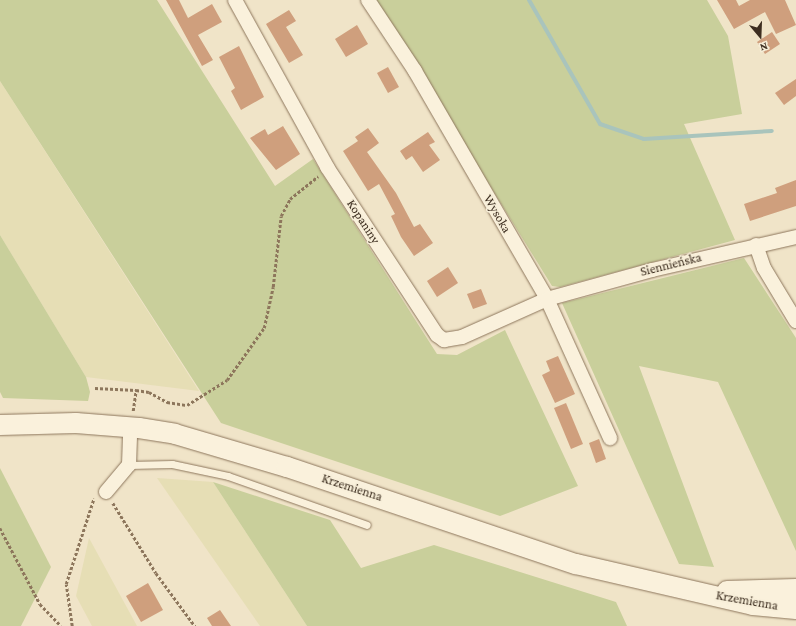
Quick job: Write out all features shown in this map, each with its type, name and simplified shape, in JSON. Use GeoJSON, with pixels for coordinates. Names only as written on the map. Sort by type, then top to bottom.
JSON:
{"type":"FeatureCollection","features":[{"type":"Feature","properties":{"kind":"main road","name":"Krzemienna"},"geometry":{"type":"LineString","coordinates":[[0,425],[76,423],[130,427],[223,447],[576,564],[753,605],[796,609]]}},
{"type":"Feature","properties":{"kind":"main road","name":"Krzemienna"},"geometry":{"type":"LineString","coordinates":[[697,591],[796,589]]}},
{"type":"Feature","properties":{"kind":"street","name":"Kopaniny"},"geometry":{"type":"LineString","coordinates":[[235,0],[327,167],[436,335],[444,340],[462,337],[547,299]]}},
{"type":"Feature","properties":{"kind":"street","name":"Wysoka"},"geometry":{"type":"LineString","coordinates":[[368,0],[415,71],[547,299],[610,438]]}},
{"type":"Feature","properties":{"kind":"street","name":"Siennieńska"},"geometry":{"type":"LineString","coordinates":[[547,299],[756,245],[796,237]]}},
{"type":"Feature","properties":{"kind":"street"},"geometry":{"type":"LineString","coordinates":[[756,245],[764,268],[796,321]]}},
{"type":"Feature","properties":{"kind":"street"},"geometry":{"type":"LineString","coordinates":[[106,492],[129,465],[130,427]]}},
{"type":"Feature","properties":{"kind":"lane"},"geometry":{"type":"LineString","coordinates":[[129,465],[172,464],[228,476],[367,525]]}},
{"type":"Feature","properties":{"kind":"path"},"geometry":{"type":"LineString","coordinates":[[95,388],[149,392],[167,402],[187,405],[227,380],[264,328],[273,287],[281,216],[290,200],[327,167]]}},
{"type":"Feature","properties":{"kind":"path"},"geometry":{"type":"LineString","coordinates":[[130,427],[136,390]]}},
{"type":"Feature","properties":{"kind":"path"},"geometry":{"type":"LineString","coordinates":[[72,626],[66,584],[94,497],[106,492],[156,573],[195,626]]}},
{"type":"Feature","properties":{"kind":"path"},"geometry":{"type":"LineString","coordinates":[[0,528],[40,604],[61,626]]}},
{"type":"Feature","properties":{"kind":"shaded area"},"geometry":{"type":"Polygon","coordinates":[[[0,81],[199,391],[86,377],[0,235],[0,81]]]}},
{"type":"Feature","properties":{"kind":"shaded area"},"geometry":{"type":"Polygon","coordinates":[[[157,478],[213,482],[307,626],[260,626],[157,478]]]}},
{"type":"Feature","properties":{"kind":"shaded area"},"geometry":{"type":"Polygon","coordinates":[[[89,538],[137,626],[92,626],[76,596],[89,538]]]}},
{"type":"Feature","properties":{"kind":"green space"},"geometry":{"type":"Polygon","coordinates":[[[0,0],[157,0],[275,186],[313,159],[437,354],[457,355],[505,330],[578,486],[500,516],[221,423],[0,81],[0,0]]]}},
{"type":"Feature","properties":{"kind":"green space"},"geometry":{"type":"Polygon","coordinates":[[[375,0],[707,0],[728,36],[742,114],[684,124],[735,240],[560,287],[552,286],[375,0]]]}},
{"type":"Feature","properties":{"kind":"green space"},"geometry":{"type":"Polygon","coordinates":[[[0,235],[86,377],[90,392],[88,401],[3,398],[0,392],[0,235]]]}},
{"type":"Feature","properties":{"kind":"green space"},"geometry":{"type":"Polygon","coordinates":[[[744,258],[796,338],[796,551],[718,382],[639,366],[714,567],[679,564],[562,303],[744,258]]]}},
{"type":"Feature","properties":{"kind":"green space"},"geometry":{"type":"Polygon","coordinates":[[[0,468],[51,567],[21,626],[0,626],[0,468]]]}},
{"type":"Feature","properties":{"kind":"green space"},"geometry":{"type":"Polygon","coordinates":[[[213,482],[330,520],[361,568],[434,545],[616,602],[627,626],[307,626],[213,482]]]}},
{"type":"Feature","properties":{"kind":"building"},"geometry":{"type":"Polygon","coordinates":[[[166,0],[179,0],[188,18],[212,4],[222,22],[198,35],[213,60],[202,66],[166,0]]]}},
{"type":"Feature","properties":{"kind":"building"},"geometry":{"type":"Polygon","coordinates":[[[717,0],[736,0],[739,6],[750,0],[785,0],[796,25],[776,34],[765,12],[734,29],[717,0]]]}},
{"type":"Feature","properties":{"kind":"building"},"geometry":{"type":"Polygon","coordinates":[[[289,10],[296,21],[286,27],[303,55],[289,63],[266,24],[289,10]]]}},
{"type":"Feature","properties":{"kind":"building"},"geometry":{"type":"Polygon","coordinates":[[[357,25],[368,44],[346,57],[335,39],[357,25]]]}},
{"type":"Feature","properties":{"kind":"building"},"geometry":{"type":"Polygon","coordinates":[[[772,32],[780,44],[765,54],[757,42],[772,32]]]}},
{"type":"Feature","properties":{"kind":"building"},"geometry":{"type":"Polygon","coordinates":[[[239,46],[264,97],[241,110],[231,91],[235,88],[219,57],[239,46]]]}},
{"type":"Feature","properties":{"kind":"building"},"geometry":{"type":"Polygon","coordinates":[[[388,67],[399,87],[388,93],[377,73],[388,67]]]}},
{"type":"Feature","properties":{"kind":"building"},"geometry":{"type":"Polygon","coordinates":[[[796,79],[796,96],[784,105],[775,93],[796,79]]]}},
{"type":"Feature","properties":{"kind":"building"},"geometry":{"type":"Polygon","coordinates":[[[283,126],[300,154],[276,170],[250,138],[265,129],[268,135],[283,126]]]}},
{"type":"Feature","properties":{"kind":"building"},"geometry":{"type":"Polygon","coordinates":[[[368,128],[379,143],[367,152],[396,193],[414,227],[420,224],[433,243],[414,256],[401,237],[391,216],[395,214],[379,184],[368,191],[343,151],[358,141],[355,137],[368,128]]]}},
{"type":"Feature","properties":{"kind":"building"},"geometry":{"type":"Polygon","coordinates":[[[428,132],[435,142],[429,145],[440,160],[423,172],[412,156],[406,160],[400,151],[428,132]]]}},
{"type":"Feature","properties":{"kind":"building"},"geometry":{"type":"Polygon","coordinates":[[[796,180],[796,206],[750,221],[744,204],[777,193],[775,188],[796,180]]]}},
{"type":"Feature","properties":{"kind":"building"},"geometry":{"type":"Polygon","coordinates":[[[448,267],[458,283],[437,297],[427,281],[448,267]]]}},
{"type":"Feature","properties":{"kind":"building"},"geometry":{"type":"Polygon","coordinates":[[[481,289],[487,304],[473,309],[467,294],[481,289]]]}},
{"type":"Feature","properties":{"kind":"building"},"geometry":{"type":"Polygon","coordinates":[[[558,356],[575,394],[555,403],[542,375],[550,371],[546,361],[558,356]]]}},
{"type":"Feature","properties":{"kind":"building"},"geometry":{"type":"Polygon","coordinates":[[[566,403],[583,444],[571,449],[554,408],[566,403]]]}},
{"type":"Feature","properties":{"kind":"building"},"geometry":{"type":"Polygon","coordinates":[[[599,439],[606,459],[596,463],[589,443],[599,439]]]}},
{"type":"Feature","properties":{"kind":"building"},"geometry":{"type":"Polygon","coordinates":[[[148,583],[163,610],[141,622],[126,596],[148,583]]]}},
{"type":"Feature","properties":{"kind":"building"},"geometry":{"type":"Polygon","coordinates":[[[220,610],[231,626],[212,626],[207,618],[220,610]]]}},
{"type":"Feature","properties":{"kind":"waterway"},"geometry":{"type":"LineString","coordinates":[[529,0],[600,124],[644,139],[772,131]]}}]}
